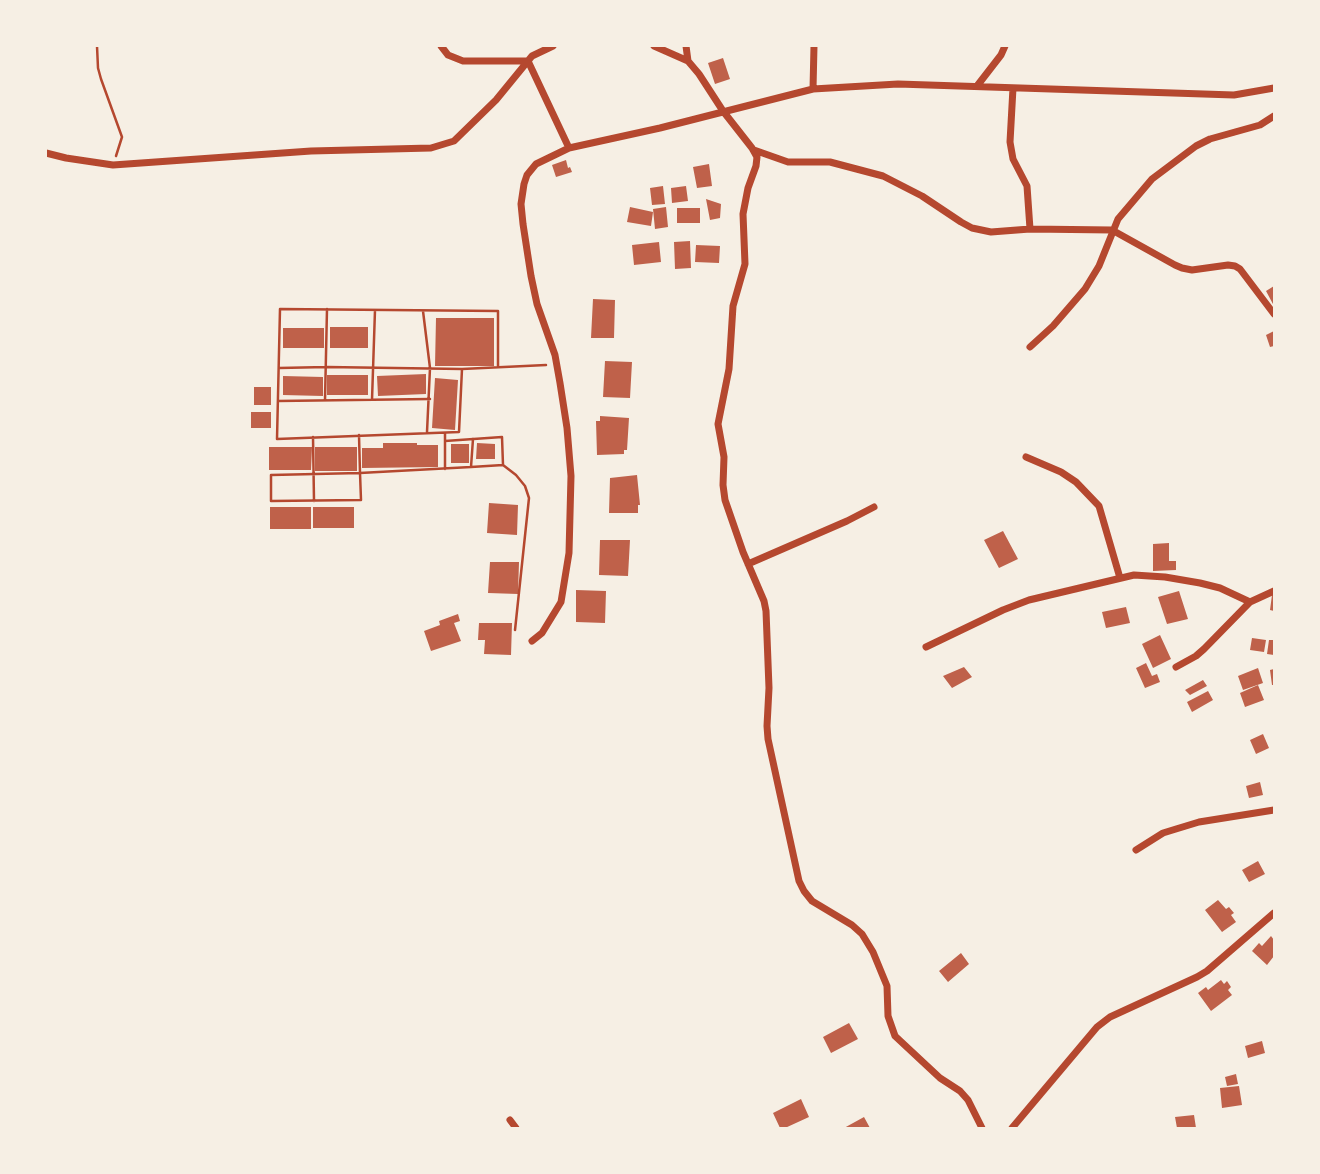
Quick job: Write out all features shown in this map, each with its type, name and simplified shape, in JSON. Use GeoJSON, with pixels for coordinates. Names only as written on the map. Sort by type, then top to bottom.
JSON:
{"type":"FeatureCollection","features":[{"type":"Feature","properties":{"kind":"street"},"geometry":{"type":"LineString","coordinates":[[441,46],[448,55],[463,61],[528,61]]}},
{"type":"Feature","properties":{"kind":"street"},"geometry":{"type":"LineString","coordinates":[[46,153],[113,165],[311,150],[423,148],[443,145],[462,134],[496,100],[528,61],[538,52],[553,46]]}},
{"type":"Feature","properties":{"kind":"street"},"geometry":{"type":"LineString","coordinates":[[654,46],[688,61],[754,150],[757,161],[743,214],[745,264],[733,306],[729,369],[718,424],[724,457],[725,500],[766,611],[768,739],[799,881],[812,901],[862,934],[873,952],[887,986],[888,1016],[895,1036],[940,1078],[960,1091],[968,1100],[982,1129]]}},
{"type":"Feature","properties":{"kind":"street"},"geometry":{"type":"LineString","coordinates":[[686,46],[688,61]]}},
{"type":"Feature","properties":{"kind":"street"},"geometry":{"type":"LineString","coordinates":[[813,89],[814,46]]}},
{"type":"Feature","properties":{"kind":"street"},"geometry":{"type":"LineString","coordinates":[[977,86],[1005,46]]}},
{"type":"Feature","properties":{"kind":"street"},"geometry":{"type":"LineString","coordinates":[[528,61],[569,148]]}},
{"type":"Feature","properties":{"kind":"street"},"geometry":{"type":"LineString","coordinates":[[532,641],[541,633],[561,602],[569,554],[571,476],[557,365],[537,304],[522,204],[524,184],[536,164],[569,148],[813,89],[898,84],[1234,95],[1275,88]]}},
{"type":"Feature","properties":{"kind":"street"},"geometry":{"type":"LineString","coordinates":[[1013,88],[1011,154],[1027,186],[1030,229]]}},
{"type":"Feature","properties":{"kind":"street"},"geometry":{"type":"LineString","coordinates":[[1030,347],[1053,326],[1085,289],[1099,266],[1118,219],[1152,179],[1210,139],[1260,125],[1275,116]]}},
{"type":"Feature","properties":{"kind":"street"},"geometry":{"type":"LineString","coordinates":[[754,150],[788,162],[830,162],[883,176],[922,196],[972,228],[991,232],[1030,229],[1112,230],[1182,268],[1192,270],[1235,266],[1275,314]]}},
{"type":"Feature","properties":{"kind":"street"},"geometry":{"type":"LineString","coordinates":[[1026,457],[1069,477],[1099,506],[1120,578]]}},
{"type":"Feature","properties":{"kind":"street"},"geometry":{"type":"LineString","coordinates":[[748,564],[874,507]]}},
{"type":"Feature","properties":{"kind":"street"},"geometry":{"type":"LineString","coordinates":[[926,647],[1015,605],[1134,575],[1200,583],[1220,588],[1250,602]]}},
{"type":"Feature","properties":{"kind":"street"},"geometry":{"type":"LineString","coordinates":[[1176,667],[1205,649],[1250,602],[1275,591]]}},
{"type":"Feature","properties":{"kind":"street"},"geometry":{"type":"LineString","coordinates":[[1136,850],[1163,833],[1187,825],[1275,810]]}},
{"type":"Feature","properties":{"kind":"street"},"geometry":{"type":"LineString","coordinates":[[1012,1129],[1097,1027],[1110,1017],[1207,971],[1275,913]]}},
{"type":"Feature","properties":{"kind":"street"},"geometry":{"type":"LineString","coordinates":[[510,1120],[516,1129]]}},
{"type":"Feature","properties":{"kind":"path"},"geometry":{"type":"LineString","coordinates":[[97,46],[101,79],[122,137],[113,165]]}},
{"type":"Feature","properties":{"kind":"path"},"geometry":{"type":"LineString","coordinates":[[462,369],[459,432],[277,439],[280,309],[498,311],[498,367]]}},
{"type":"Feature","properties":{"kind":"path"},"geometry":{"type":"LineString","coordinates":[[325,401],[327,309]]}},
{"type":"Feature","properties":{"kind":"path"},"geometry":{"type":"LineString","coordinates":[[372,400],[375,310]]}},
{"type":"Feature","properties":{"kind":"path"},"geometry":{"type":"LineString","coordinates":[[423,311],[430,368],[426,432]]}},
{"type":"Feature","properties":{"kind":"path"},"geometry":{"type":"LineString","coordinates":[[279,369],[462,369],[557,365]]}},
{"type":"Feature","properties":{"kind":"path"},"geometry":{"type":"LineString","coordinates":[[278,401],[429,399]]}},
{"type":"Feature","properties":{"kind":"path"},"geometry":{"type":"LineString","coordinates":[[445,432],[445,469]]}},
{"type":"Feature","properties":{"kind":"path"},"geometry":{"type":"LineString","coordinates":[[359,435],[360,473],[361,500],[271,501],[271,475],[314,475],[360,473],[445,469],[503,465],[525,486],[528,498],[515,630]]}},
{"type":"Feature","properties":{"kind":"path"},"geometry":{"type":"LineString","coordinates":[[313,437],[314,501]]}},
{"type":"Feature","properties":{"kind":"path"},"geometry":{"type":"LineString","coordinates":[[445,441],[502,437],[503,465]]}},
{"type":"Feature","properties":{"kind":"path"},"geometry":{"type":"LineString","coordinates":[[471,467],[473,439]]}},
{"type":"Feature","properties":{"kind":"building"},"geometry":{"type":"Polygon","coordinates":[[[723,58],[730,79],[715,84],[708,63],[723,58]]]}},
{"type":"Feature","properties":{"kind":"building"},"geometry":{"type":"Polygon","coordinates":[[[566,160],[572,172],[556,177],[552,165],[566,160]]]}},
{"type":"Feature","properties":{"kind":"building"},"geometry":{"type":"Polygon","coordinates":[[[709,164],[712,186],[697,188],[693,167],[709,164]]]}},
{"type":"Feature","properties":{"kind":"building"},"geometry":{"type":"Polygon","coordinates":[[[663,186],[665,204],[652,205],[650,188],[663,186]]]}},
{"type":"Feature","properties":{"kind":"building"},"geometry":{"type":"Polygon","coordinates":[[[686,186],[688,201],[672,203],[671,188],[686,186]]]}},
{"type":"Feature","properties":{"kind":"building"},"geometry":{"type":"Polygon","coordinates":[[[706,199],[721,204],[720,218],[710,220],[706,199]]]}},
{"type":"Feature","properties":{"kind":"building"},"geometry":{"type":"Polygon","coordinates":[[[630,207],[653,212],[651,226],[627,222],[630,207]]]}},
{"type":"Feature","properties":{"kind":"building"},"geometry":{"type":"Polygon","coordinates":[[[666,207],[668,227],[655,229],[653,209],[666,207]]]}},
{"type":"Feature","properties":{"kind":"building"},"geometry":{"type":"Polygon","coordinates":[[[677,208],[700,208],[700,223],[677,223],[677,208]]]}},
{"type":"Feature","properties":{"kind":"building"},"geometry":{"type":"Polygon","coordinates":[[[690,241],[691,268],[675,269],[674,242],[690,241]]]}},
{"type":"Feature","properties":{"kind":"building"},"geometry":{"type":"Polygon","coordinates":[[[659,242],[661,262],[634,265],[632,245],[659,242]]]}},
{"type":"Feature","properties":{"kind":"building"},"geometry":{"type":"Polygon","coordinates":[[[696,245],[720,246],[719,263],[695,262],[696,245]]]}},
{"type":"Feature","properties":{"kind":"building"},"geometry":{"type":"Polygon","coordinates":[[[1274,286],[1274,306],[1266,291],[1274,286]]]}},
{"type":"Feature","properties":{"kind":"building"},"geometry":{"type":"Polygon","coordinates":[[[593,299],[615,300],[614,338],[591,338],[593,299]]]}},
{"type":"Feature","properties":{"kind":"building"},"geometry":{"type":"Polygon","coordinates":[[[436,318],[494,318],[494,366],[435,366],[436,318]]]}},
{"type":"Feature","properties":{"kind":"building"},"geometry":{"type":"Polygon","coordinates":[[[330,327],[368,327],[368,348],[330,348],[330,327]]]}},
{"type":"Feature","properties":{"kind":"building"},"geometry":{"type":"Polygon","coordinates":[[[283,328],[324,328],[324,348],[283,348],[283,328]]]}},
{"type":"Feature","properties":{"kind":"building"},"geometry":{"type":"Polygon","coordinates":[[[1274,331],[1274,346],[1270,347],[1266,335],[1274,331]]]}},
{"type":"Feature","properties":{"kind":"building"},"geometry":{"type":"Polygon","coordinates":[[[605,361],[632,362],[630,398],[603,397],[605,361]]]}},
{"type":"Feature","properties":{"kind":"building"},"geometry":{"type":"Polygon","coordinates":[[[426,374],[426,394],[378,396],[377,376],[426,374]]]}},
{"type":"Feature","properties":{"kind":"building"},"geometry":{"type":"Polygon","coordinates":[[[327,375],[368,375],[368,395],[327,395],[327,375]]]}},
{"type":"Feature","properties":{"kind":"building"},"geometry":{"type":"Polygon","coordinates":[[[283,376],[323,377],[323,396],[283,395],[283,376]]]}},
{"type":"Feature","properties":{"kind":"building"},"geometry":{"type":"Polygon","coordinates":[[[435,378],[458,380],[455,430],[432,428],[435,378]]]}},
{"type":"Feature","properties":{"kind":"building"},"geometry":{"type":"Polygon","coordinates":[[[254,387],[271,387],[271,405],[254,405],[254,387]]]}},
{"type":"Feature","properties":{"kind":"building"},"geometry":{"type":"Polygon","coordinates":[[[251,412],[271,412],[271,428],[251,428],[251,412]]]}},
{"type":"Feature","properties":{"kind":"building"},"geometry":{"type":"Polygon","coordinates":[[[600,416],[629,418],[627,450],[624,450],[624,454],[597,455],[596,421],[600,421],[600,416]]]}},
{"type":"Feature","properties":{"kind":"building"},"geometry":{"type":"Polygon","coordinates":[[[383,443],[438,445],[438,467],[362,468],[362,448],[383,448],[383,443]]]}},
{"type":"Feature","properties":{"kind":"building"},"geometry":{"type":"Polygon","coordinates":[[[477,443],[495,444],[495,459],[476,459],[477,443]]]}},
{"type":"Feature","properties":{"kind":"building"},"geometry":{"type":"Polygon","coordinates":[[[451,444],[469,444],[469,463],[451,463],[451,444]]]}},
{"type":"Feature","properties":{"kind":"building"},"geometry":{"type":"Polygon","coordinates":[[[269,447],[312,447],[311,470],[269,470],[269,447]]]}},
{"type":"Feature","properties":{"kind":"building"},"geometry":{"type":"Polygon","coordinates":[[[315,447],[357,447],[357,471],[315,471],[315,447]]]}},
{"type":"Feature","properties":{"kind":"building"},"geometry":{"type":"Polygon","coordinates":[[[637,475],[640,505],[638,513],[609,513],[610,478],[637,475]]]}},
{"type":"Feature","properties":{"kind":"building"},"geometry":{"type":"Polygon","coordinates":[[[489,503],[518,505],[517,535],[487,533],[489,503]]]}},
{"type":"Feature","properties":{"kind":"building"},"geometry":{"type":"Polygon","coordinates":[[[270,507],[311,507],[311,529],[270,529],[270,507]]]}},
{"type":"Feature","properties":{"kind":"building"},"geometry":{"type":"Polygon","coordinates":[[[313,507],[354,507],[354,528],[313,528],[313,507]]]}},
{"type":"Feature","properties":{"kind":"building"},"geometry":{"type":"Polygon","coordinates":[[[1003,531],[1018,559],[999,568],[984,540],[1003,531]]]}},
{"type":"Feature","properties":{"kind":"building"},"geometry":{"type":"Polygon","coordinates":[[[600,540],[630,540],[628,576],[599,575],[600,540]]]}},
{"type":"Feature","properties":{"kind":"building"},"geometry":{"type":"Polygon","coordinates":[[[1169,543],[1169,561],[1176,561],[1176,570],[1153,571],[1153,544],[1169,543]]]}},
{"type":"Feature","properties":{"kind":"building"},"geometry":{"type":"Polygon","coordinates":[[[490,562],[519,562],[518,594],[488,593],[490,562]]]}},
{"type":"Feature","properties":{"kind":"building"},"geometry":{"type":"Polygon","coordinates":[[[576,590],[606,591],[605,623],[576,622],[576,590]]]}},
{"type":"Feature","properties":{"kind":"building"},"geometry":{"type":"Polygon","coordinates":[[[1179,591],[1188,619],[1167,624],[1158,597],[1179,591]]]}},
{"type":"Feature","properties":{"kind":"building"},"geometry":{"type":"Polygon","coordinates":[[[1274,595],[1274,611],[1270,610],[1274,595]]]}},
{"type":"Feature","properties":{"kind":"building"},"geometry":{"type":"Polygon","coordinates":[[[1126,607],[1130,623],[1106,628],[1102,612],[1126,607]]]}},
{"type":"Feature","properties":{"kind":"building"},"geometry":{"type":"Polygon","coordinates":[[[458,614],[460,621],[454,623],[461,641],[431,651],[424,631],[440,625],[439,621],[458,614]]]}},
{"type":"Feature","properties":{"kind":"building"},"geometry":{"type":"Polygon","coordinates":[[[479,623],[512,623],[511,655],[484,654],[485,640],[478,640],[479,623]]]}},
{"type":"Feature","properties":{"kind":"building"},"geometry":{"type":"Polygon","coordinates":[[[1160,635],[1171,659],[1153,668],[1142,644],[1160,635]]]}},
{"type":"Feature","properties":{"kind":"building"},"geometry":{"type":"Polygon","coordinates":[[[1252,638],[1266,640],[1264,652],[1250,650],[1252,638]]]}},
{"type":"Feature","properties":{"kind":"building"},"geometry":{"type":"Polygon","coordinates":[[[1269,640],[1274,640],[1274,655],[1267,654],[1269,640]]]}},
{"type":"Feature","properties":{"kind":"building"},"geometry":{"type":"Polygon","coordinates":[[[1146,663],[1152,676],[1157,674],[1160,682],[1145,688],[1136,668],[1146,663]]]}},
{"type":"Feature","properties":{"kind":"building"},"geometry":{"type":"Polygon","coordinates":[[[964,667],[972,677],[952,688],[943,676],[964,667]]]}},
{"type":"Feature","properties":{"kind":"building"},"geometry":{"type":"Polygon","coordinates":[[[1258,668],[1263,683],[1243,690],[1238,676],[1258,668]]]}},
{"type":"Feature","properties":{"kind":"building"},"geometry":{"type":"Polygon","coordinates":[[[1274,669],[1274,685],[1272,685],[1270,670],[1274,669]]]}},
{"type":"Feature","properties":{"kind":"building"},"geometry":{"type":"Polygon","coordinates":[[[1203,680],[1207,686],[1190,695],[1185,690],[1203,680]]]}},
{"type":"Feature","properties":{"kind":"building"},"geometry":{"type":"Polygon","coordinates":[[[1258,685],[1264,700],[1245,707],[1240,693],[1258,685]]]}},
{"type":"Feature","properties":{"kind":"building"},"geometry":{"type":"Polygon","coordinates":[[[1208,691],[1213,700],[1192,712],[1187,702],[1208,691]]]}},
{"type":"Feature","properties":{"kind":"building"},"geometry":{"type":"Polygon","coordinates":[[[1263,734],[1269,748],[1256,754],[1250,740],[1263,734]]]}},
{"type":"Feature","properties":{"kind":"building"},"geometry":{"type":"Polygon","coordinates":[[[1260,782],[1263,795],[1249,798],[1246,786],[1260,782]]]}},
{"type":"Feature","properties":{"kind":"building"},"geometry":{"type":"Polygon","coordinates":[[[1258,861],[1265,874],[1249,882],[1242,870],[1258,861]]]}},
{"type":"Feature","properties":{"kind":"building"},"geometry":{"type":"Polygon","coordinates":[[[1218,900],[1234,913],[1231,915],[1236,922],[1222,932],[1205,910],[1218,900]]]}},
{"type":"Feature","properties":{"kind":"building"},"geometry":{"type":"Polygon","coordinates":[[[1271,936],[1274,940],[1274,956],[1267,965],[1252,951],[1259,943],[1262,946],[1271,936]]]}},
{"type":"Feature","properties":{"kind":"building"},"geometry":{"type":"Polygon","coordinates":[[[961,953],[969,964],[948,982],[939,971],[961,953]]]}},
{"type":"Feature","properties":{"kind":"building"},"geometry":{"type":"Polygon","coordinates":[[[1221,980],[1224,984],[1227,981],[1232,995],[1211,1011],[1198,993],[1206,987],[1208,990],[1221,980]]]}},
{"type":"Feature","properties":{"kind":"building"},"geometry":{"type":"Polygon","coordinates":[[[849,1023],[858,1039],[831,1053],[823,1037],[849,1023]]]}},
{"type":"Feature","properties":{"kind":"building"},"geometry":{"type":"Polygon","coordinates":[[[1262,1041],[1265,1053],[1248,1058],[1245,1046],[1262,1041]]]}},
{"type":"Feature","properties":{"kind":"building"},"geometry":{"type":"Polygon","coordinates":[[[1236,1074],[1238,1084],[1227,1086],[1225,1077],[1236,1074]]]}},
{"type":"Feature","properties":{"kind":"building"},"geometry":{"type":"Polygon","coordinates":[[[1239,1086],[1242,1105],[1222,1108],[1220,1088],[1239,1086]]]}},
{"type":"Feature","properties":{"kind":"building"},"geometry":{"type":"Polygon","coordinates":[[[801,1099],[809,1117],[780,1128],[773,1113],[801,1099]]]}},
{"type":"Feature","properties":{"kind":"building"},"geometry":{"type":"Polygon","coordinates":[[[1194,1115],[1196,1128],[1177,1128],[1175,1117],[1194,1115]]]}},
{"type":"Feature","properties":{"kind":"building"},"geometry":{"type":"Polygon","coordinates":[[[864,1117],[870,1128],[844,1128],[864,1117]]]}}]}
